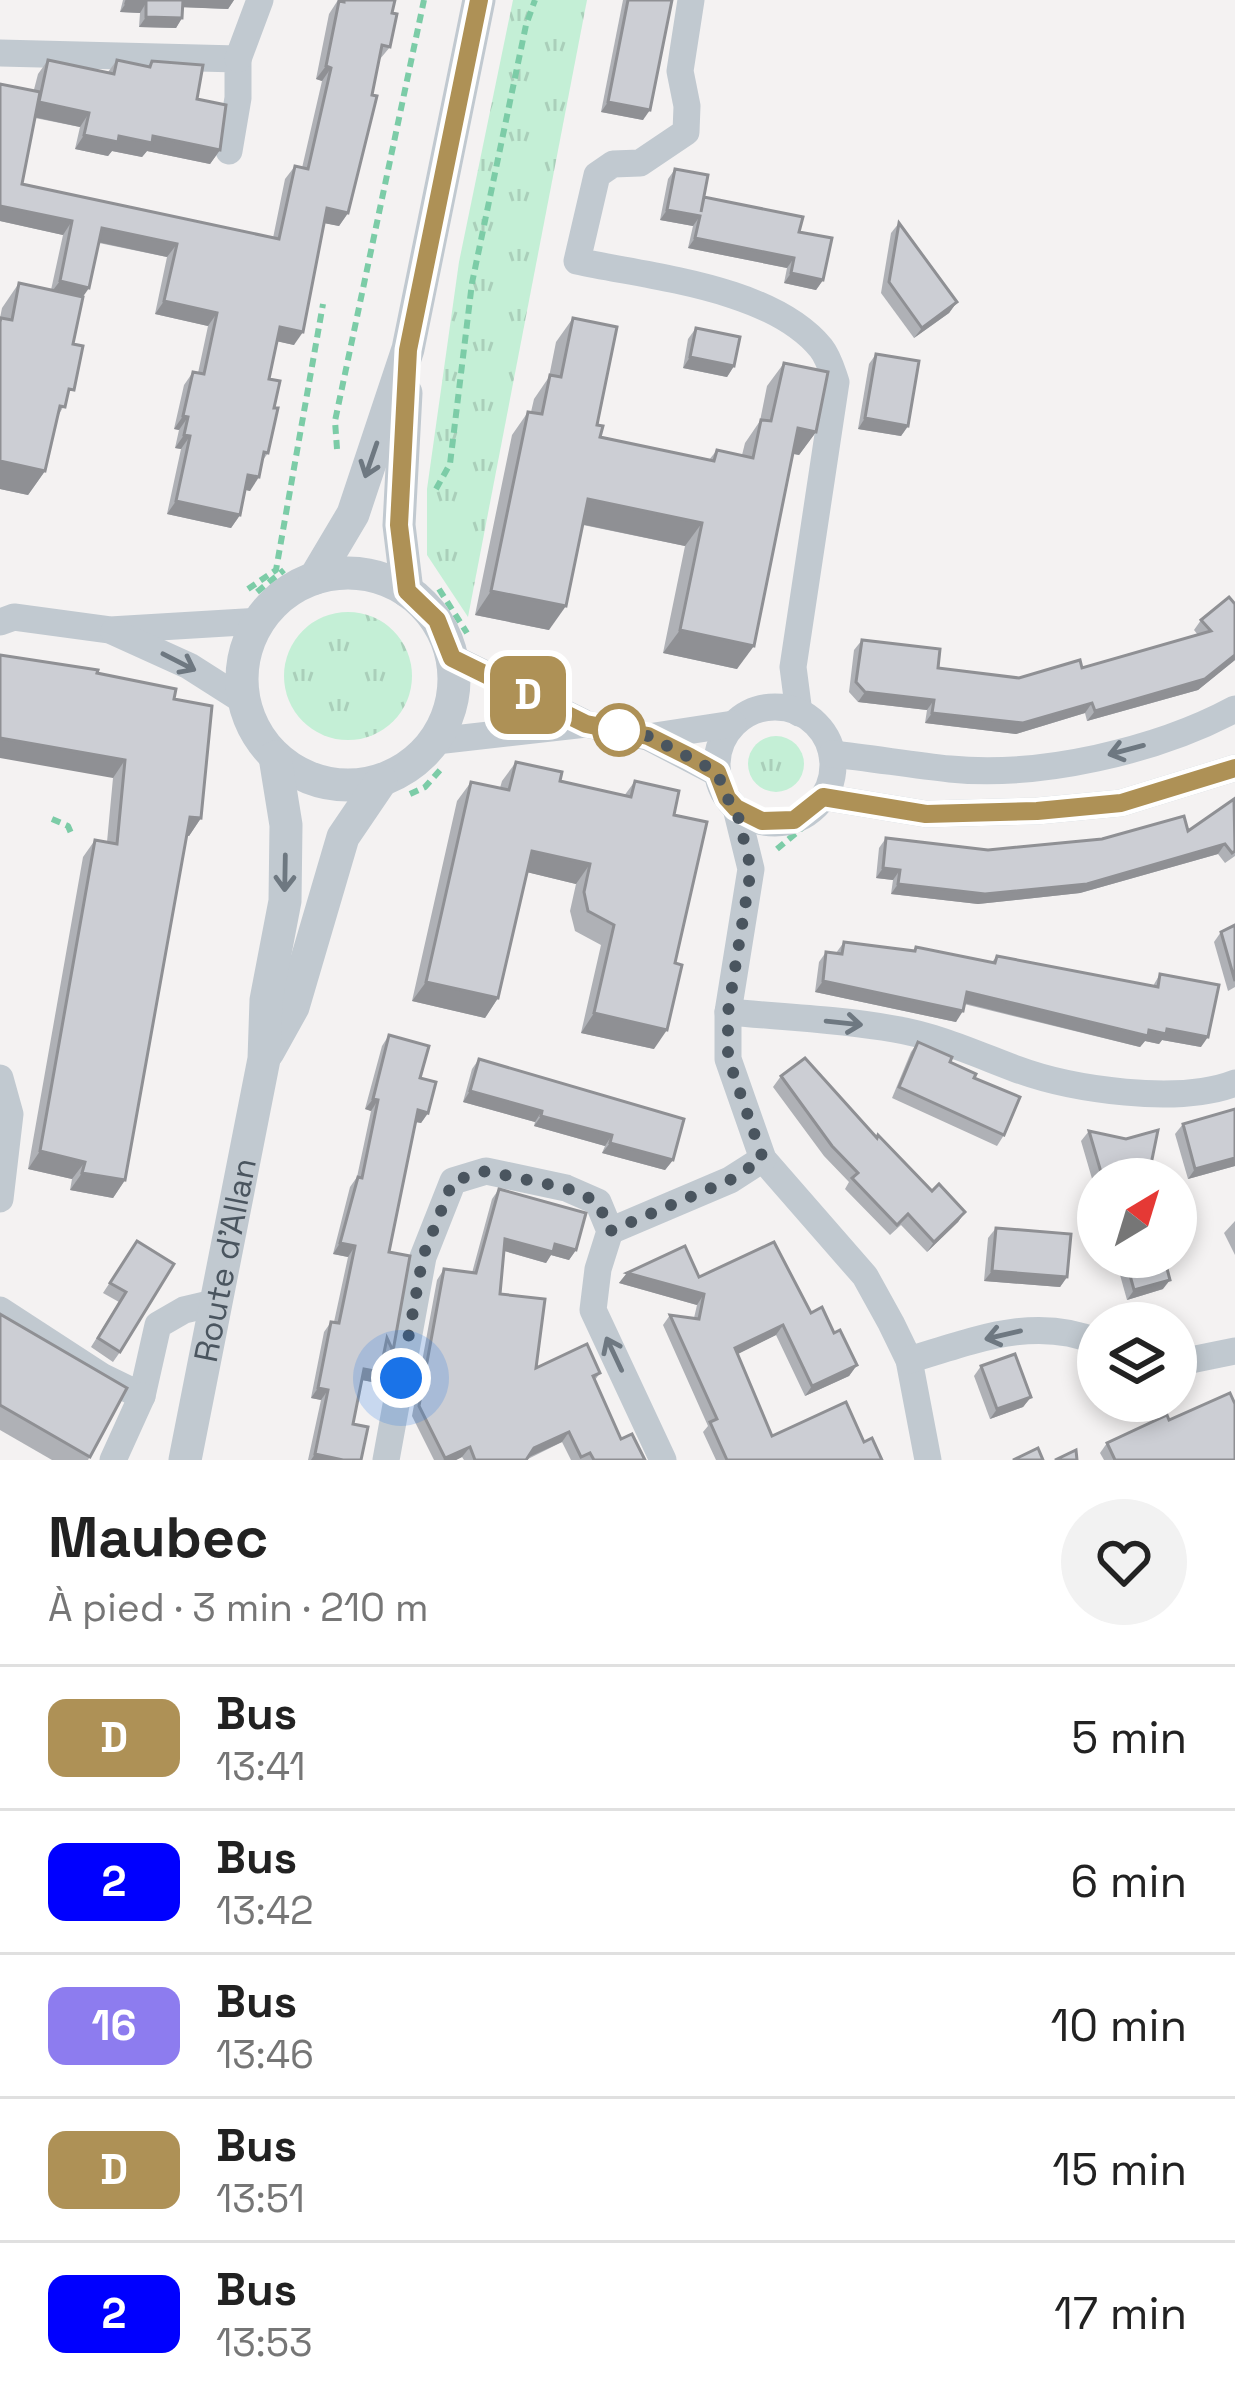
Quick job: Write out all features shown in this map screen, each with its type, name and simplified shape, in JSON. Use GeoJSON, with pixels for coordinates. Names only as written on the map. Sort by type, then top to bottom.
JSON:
{"type":"FeatureCollection","features":[{"type":"Feature","properties":{"kind":"street"},"geometry":{"type":"LineString","coordinates":[[229,151],[238,98],[238,58],[260,0]]}},
{"type":"Feature","properties":{"kind":"street"},"geometry":{"type":"LineString","coordinates":[[5,615],[110,630],[247,611],[283,595],[353,514],[408,350],[479,0]]}},
{"type":"Feature","properties":{"kind":"street"},"geometry":{"type":"LineString","coordinates":[[691,0],[680,71],[686,132],[640,163],[613,164],[597,176],[577,261],[729,294],[776,314],[807,333],[825,352],[836,382],[794,667],[799,712]]}},
{"type":"Feature","properties":{"kind":"street"},"geometry":{"type":"LineString","coordinates":[[0,52],[238,58]]}},
{"type":"Feature","properties":{"kind":"street"},"geometry":{"type":"LineString","coordinates":[[408,350],[399,525],[420,585],[464,663],[586,724],[648,736],[717,772]]}},
{"type":"Feature","properties":{"kind":"street"},"geometry":{"type":"LineString","coordinates":[[302,573],[353,573],[420,585]]}},
{"type":"Feature","properties":{"kind":"street"},"geometry":{"type":"LineString","coordinates":[[247,611],[244,701],[250,722],[274,757],[314,780],[373,792],[402,772],[448,753],[586,724]]}},
{"type":"Feature","properties":{"kind":"street"},"geometry":{"type":"LineString","coordinates":[[110,630],[189,667],[244,701]]}},
{"type":"Feature","properties":{"kind":"street"},"geometry":{"type":"LineString","coordinates":[[448,753],[453,701],[464,663]]}},
{"type":"Feature","properties":{"kind":"street"},"geometry":{"type":"LineString","coordinates":[[648,736],[733,724],[764,707],[794,667]]}},
{"type":"Feature","properties":{"kind":"street"},"geometry":{"type":"LineString","coordinates":[[733,724],[718,755],[717,772],[727,798],[762,821],[781,823],[810,811],[830,784],[832,754],[814,722],[799,712],[764,707]]}},
{"type":"Feature","properties":{"kind":"street"},"geometry":{"type":"LineString","coordinates":[[832,754],[954,770],[1020,769],[1153,742],[1235,709]]}},
{"type":"Feature","properties":{"kind":"street","name":"Route d'Allan"},"geometry":{"type":"LineString","coordinates":[[185,1460],[264,1059],[266,1000],[285,901],[286,825],[274,757]]}},
{"type":"Feature","properties":{"kind":"street"},"geometry":{"type":"LineString","coordinates":[[823,797],[926,814],[1037,811],[1121,803],[1235,768]]}},
{"type":"Feature","properties":{"kind":"street","name":"Route d'Allan"},"geometry":{"type":"LineString","coordinates":[[264,1059],[293,1006],[343,837],[373,792]]}},
{"type":"Feature","properties":{"kind":"street"},"geometry":{"type":"LineString","coordinates":[[736,808],[751,869],[728,1012],[728,1058],[763,1159],[865,1276],[909,1360],[928,1460]]}},
{"type":"Feature","properties":{"kind":"street"},"geometry":{"type":"LineString","coordinates":[[751,869],[781,823]]}},
{"type":"Feature","properties":{"kind":"street"},"geometry":{"type":"LineString","coordinates":[[728,1012],[895,1029],[950,1043],[1022,1072],[1090,1087],[1159,1093],[1220,1089],[1235,1083]]}},
{"type":"Feature","properties":{"kind":"street"},"geometry":{"type":"LineString","coordinates":[[0,1078],[10,1114],[0,1199]]}},
{"type":"Feature","properties":{"kind":"street"},"geometry":{"type":"LineString","coordinates":[[610,1231],[730,1180],[763,1159]]}},
{"type":"Feature","properties":{"kind":"street"},"geometry":{"type":"LineString","coordinates":[[386,1460],[423,1256],[453,1181],[486,1171],[566,1188],[598,1202],[610,1231],[598,1269],[593,1310],[663,1460]]}},
{"type":"Feature","properties":{"kind":"street"},"geometry":{"type":"LineString","coordinates":[[112,1460],[142,1396],[158,1325],[184,1310],[218,1302]]}},
{"type":"Feature","properties":{"kind":"street"},"geometry":{"type":"LineString","coordinates":[[0,1310],[103,1377],[142,1396]]}},
{"type":"Feature","properties":{"kind":"street"},"geometry":{"type":"LineString","coordinates":[[909,1360],[1016,1330],[1077,1333]]}},
{"type":"Feature","properties":{"kind":"street"},"geometry":{"type":"LineString","coordinates":[[1197,1359],[1235,1351]]}},
{"type":"Feature","properties":{"kind":"path"},"geometry":{"type":"LineString","coordinates":[[338,456],[335,421],[424,0]]}},
{"type":"Feature","properties":{"kind":"path"},"geometry":{"type":"LineString","coordinates":[[399,525],[433,494],[450,464],[472,283],[535,0]]}},
{"type":"Feature","properties":{"kind":"path"},"geometry":{"type":"LineString","coordinates":[[247,611],[276,570],[323,304]]}},
{"type":"Feature","properties":{"kind":"path"},"geometry":{"type":"LineString","coordinates":[[247,611],[252,597],[302,573]]}},
{"type":"Feature","properties":{"kind":"path"},"geometry":{"type":"LineString","coordinates":[[420,585],[463,624],[474,651],[464,663]]}},
{"type":"Feature","properties":{"kind":"path"},"geometry":{"type":"LineString","coordinates":[[373,792],[392,804],[425,787],[448,753]]}},
{"type":"Feature","properties":{"kind":"path"},"geometry":{"type":"LineString","coordinates":[[52,819],[68,826],[70,832]]}},
{"type":"Feature","properties":{"kind":"green space"},"geometry":{"type":"Polygon","coordinates":[[[513,0],[587,0],[468,617],[427,555],[427,489],[459,262],[513,0]]]}},
{"type":"Feature","properties":{"kind":"green space"},"geometry":{"type":"Polygon","coordinates":[[[348,612],[373,616],[394,630],[408,651],[412,676],[408,701],[394,722],[373,736],[348,740],[323,736],[302,722],[288,701],[284,676],[288,651],[302,630],[323,616],[348,612]]]}},
{"type":"Feature","properties":{"kind":"green space"},"geometry":{"type":"Polygon","coordinates":[[[776,736],[796,744],[804,764],[796,784],[776,792],[756,784],[748,764],[756,744],[776,736]]]}},
{"type":"Feature","properties":{"kind":"building"},"geometry":{"type":"Polygon","coordinates":[[[127,0],[183,0],[182,18],[146,17],[146,3],[127,0]]]}},
{"type":"Feature","properties":{"kind":"building"},"geometry":{"type":"Polygon","coordinates":[[[395,0],[392,13],[397,14],[390,47],[382,45],[372,95],[377,96],[348,213],[327,208],[303,332],[280,327],[269,379],[280,381],[268,453],[264,452],[259,477],[248,475],[240,515],[176,501],[190,436],[184,435],[188,417],[183,416],[193,372],[204,374],[217,313],[164,301],[177,244],[102,228],[89,288],[60,281],[72,221],[0,206],[0,84],[40,92],[22,184],[279,239],[295,166],[308,169],[331,68],[326,66],[339,1],[395,0]]]}},
{"type":"Feature","properties":{"kind":"building"},"geometry":{"type":"Polygon","coordinates":[[[628,0],[672,0],[650,110],[608,102],[628,0]]]}},
{"type":"Feature","properties":{"kind":"building"},"geometry":{"type":"Polygon","coordinates":[[[48,60],[114,74],[117,60],[150,67],[152,61],[203,65],[197,99],[226,105],[220,150],[153,136],[152,143],[84,135],[89,113],[39,102],[48,60]]]}},
{"type":"Feature","properties":{"kind":"building"},"geometry":{"type":"Polygon","coordinates":[[[675,169],[708,175],[701,212],[704,197],[803,217],[799,232],[832,238],[823,280],[791,273],[794,258],[695,238],[700,216],[667,210],[675,169]]]}},
{"type":"Feature","properties":{"kind":"building"},"geometry":{"type":"Polygon","coordinates":[[[899,223],[957,302],[922,328],[889,282],[899,223]]]}},
{"type":"Feature","properties":{"kind":"building"},"geometry":{"type":"Polygon","coordinates":[[[19,283],[83,297],[73,344],[83,346],[74,390],[69,389],[65,407],[60,406],[45,471],[0,461],[0,322],[1,318],[12,320],[19,283]]]}},
{"type":"Feature","properties":{"kind":"building"},"geometry":{"type":"Polygon","coordinates":[[[573,318],[617,327],[597,425],[603,426],[600,437],[714,461],[717,450],[753,458],[761,420],[771,421],[784,363],[828,372],[816,432],[798,428],[754,646],[680,630],[702,523],[588,499],[566,606],[491,591],[528,412],[542,414],[550,375],[561,377],[573,318]]]}},
{"type":"Feature","properties":{"kind":"building"},"geometry":{"type":"Polygon","coordinates":[[[696,328],[740,337],[734,366],[690,357],[696,328]]]}},
{"type":"Feature","properties":{"kind":"building"},"geometry":{"type":"Polygon","coordinates":[[[876,354],[919,361],[908,426],[865,418],[876,354]]]}},
{"type":"Feature","properties":{"kind":"building"},"geometry":{"type":"Polygon","coordinates":[[[1229,597],[1235,604],[1235,655],[1205,679],[1095,711],[1092,703],[1023,723],[932,713],[934,700],[865,692],[856,682],[862,640],[940,649],[938,668],[1019,678],[1080,660],[1082,668],[1211,631],[1201,620],[1229,597]]]}},
{"type":"Feature","properties":{"kind":"building"},"geometry":{"type":"Polygon","coordinates":[[[0,655],[98,670],[176,689],[174,699],[212,706],[201,818],[190,817],[125,1180],[82,1173],[85,1162],[40,1151],[95,840],[117,844],[125,760],[0,738],[0,655]]]}},
{"type":"Feature","properties":{"kind":"building"},"geometry":{"type":"Polygon","coordinates":[[[516,762],[562,772],[560,781],[631,797],[635,781],[679,791],[674,815],[707,822],[675,963],[682,965],[667,1030],[594,1013],[614,925],[588,911],[584,892],[590,864],[532,851],[498,998],[426,982],[471,782],[509,790],[516,762]]]}},
{"type":"Feature","properties":{"kind":"building"},"geometry":{"type":"Polygon","coordinates":[[[1234,799],[1232,853],[1225,844],[1087,884],[985,894],[898,884],[900,870],[883,868],[886,838],[988,850],[1102,839],[1184,816],[1188,831],[1234,799]]]}},
{"type":"Feature","properties":{"kind":"building"},"geometry":{"type":"Polygon","coordinates":[[[1235,925],[1235,981],[1221,932],[1235,925]]]}},
{"type":"Feature","properties":{"kind":"building"},"geometry":{"type":"Polygon","coordinates":[[[844,942],[915,951],[916,947],[995,963],[997,956],[1158,987],[1160,974],[1219,985],[1208,1037],[1167,1029],[1166,1034],[1149,1030],[1148,1036],[967,992],[963,1011],[823,981],[826,952],[842,954],[844,942]]]}},
{"type":"Feature","properties":{"kind":"building"},"geometry":{"type":"Polygon","coordinates":[[[389,1035],[429,1046],[420,1078],[436,1082],[428,1113],[418,1110],[389,1252],[410,1256],[393,1351],[387,1338],[380,1372],[364,1369],[353,1424],[368,1427],[361,1460],[343,1460],[315,1454],[328,1390],[318,1388],[331,1322],[339,1323],[355,1246],[340,1243],[358,1177],[362,1178],[378,1100],[373,1099],[389,1035]]]}},
{"type":"Feature","properties":{"kind":"building"},"geometry":{"type":"Polygon","coordinates":[[[918,1042],[952,1057],[950,1062],[976,1074],[974,1078],[1020,1097],[1004,1135],[899,1087],[918,1042]]]}},
{"type":"Feature","properties":{"kind":"building"},"geometry":{"type":"Polygon","coordinates":[[[805,1058],[932,1191],[939,1184],[965,1212],[934,1242],[908,1214],[897,1225],[852,1178],[858,1173],[781,1076],[805,1058]]]}},
{"type":"Feature","properties":{"kind":"building"},"geometry":{"type":"Polygon","coordinates":[[[479,1059],[684,1119],[673,1160],[610,1143],[612,1135],[541,1116],[542,1111],[470,1091],[479,1059]]]}},
{"type":"Feature","properties":{"kind":"building"},"geometry":{"type":"Polygon","coordinates":[[[1235,1109],[1235,1158],[1197,1168],[1183,1124],[1235,1109]]]}},
{"type":"Feature","properties":{"kind":"building"},"geometry":{"type":"Polygon","coordinates":[[[1158,1130],[1152,1158],[1097,1158],[1089,1131],[1126,1139],[1158,1130]]]}},
{"type":"Feature","properties":{"kind":"building"},"geometry":{"type":"Polygon","coordinates":[[[499,1189],[586,1213],[576,1250],[555,1244],[553,1252],[505,1239],[500,1294],[545,1299],[536,1368],[587,1344],[600,1373],[593,1376],[621,1439],[632,1434],[645,1460],[594,1460],[590,1453],[581,1457],[569,1432],[534,1448],[526,1460],[475,1460],[470,1447],[445,1458],[419,1406],[444,1269],[476,1273],[499,1189]]]}},
{"type":"Feature","properties":{"kind":"building"},"geometry":{"type":"Polygon","coordinates":[[[996,1228],[1071,1234],[1067,1277],[992,1271],[996,1228]]]}},
{"type":"Feature","properties":{"kind":"building"},"geometry":{"type":"Polygon","coordinates":[[[137,1241],[174,1264],[120,1352],[98,1338],[126,1292],[110,1283],[137,1241]]]}},
{"type":"Feature","properties":{"kind":"building"},"geometry":{"type":"Polygon","coordinates":[[[774,1242],[811,1313],[822,1307],[857,1365],[812,1386],[783,1325],[735,1348],[772,1436],[846,1402],[864,1442],[872,1438],[882,1460],[727,1460],[710,1422],[717,1419],[670,1315],[699,1319],[704,1294],[627,1273],[685,1246],[699,1277],[774,1242]]]}},
{"type":"Feature","properties":{"kind":"building"},"geometry":{"type":"Polygon","coordinates":[[[1131,1278],[1169,1278],[1170,1280],[1134,1290],[1131,1278]]]}},
{"type":"Feature","properties":{"kind":"building"},"geometry":{"type":"Polygon","coordinates":[[[0,1314],[127,1388],[90,1457],[0,1405],[0,1314]]]}},
{"type":"Feature","properties":{"kind":"building"},"geometry":{"type":"Polygon","coordinates":[[[1015,1354],[1031,1397],[997,1409],[981,1366],[1015,1354]]]}},
{"type":"Feature","properties":{"kind":"building"},"geometry":{"type":"Polygon","coordinates":[[[1230,1393],[1235,1404],[1235,1460],[1115,1460],[1107,1443],[1152,1422],[1197,1422],[1197,1408],[1230,1393]]]}},
{"type":"Feature","properties":{"kind":"building"},"geometry":{"type":"Polygon","coordinates":[[[1038,1448],[1043,1460],[1013,1460],[1038,1448]]]}},
{"type":"Feature","properties":{"kind":"building"},"geometry":{"type":"Polygon","coordinates":[[[1076,1450],[1077,1460],[1055,1460],[1076,1450]]]}},
{"type":"Feature","properties":{"kind":"bus line","name":"D"},"geometry":{"type":"LineString","coordinates":[[479,0],[408,350],[399,525],[407,591],[437,620],[452,658],[586,724],[648,736],[690,757],[717,772],[736,808],[762,821],[794,820],[823,797],[926,814],[1121,803],[1235,768]]}},
{"type":"Feature","properties":{"kind":"route"},"geometry":{"type":"LineString","coordinates":[[401,1378],[423,1256],[453,1181],[486,1171],[566,1188],[598,1202],[610,1231],[730,1180],[763,1159],[728,1058],[728,1012],[751,869],[736,808],[717,772],[648,736],[619,730]]}}]}
